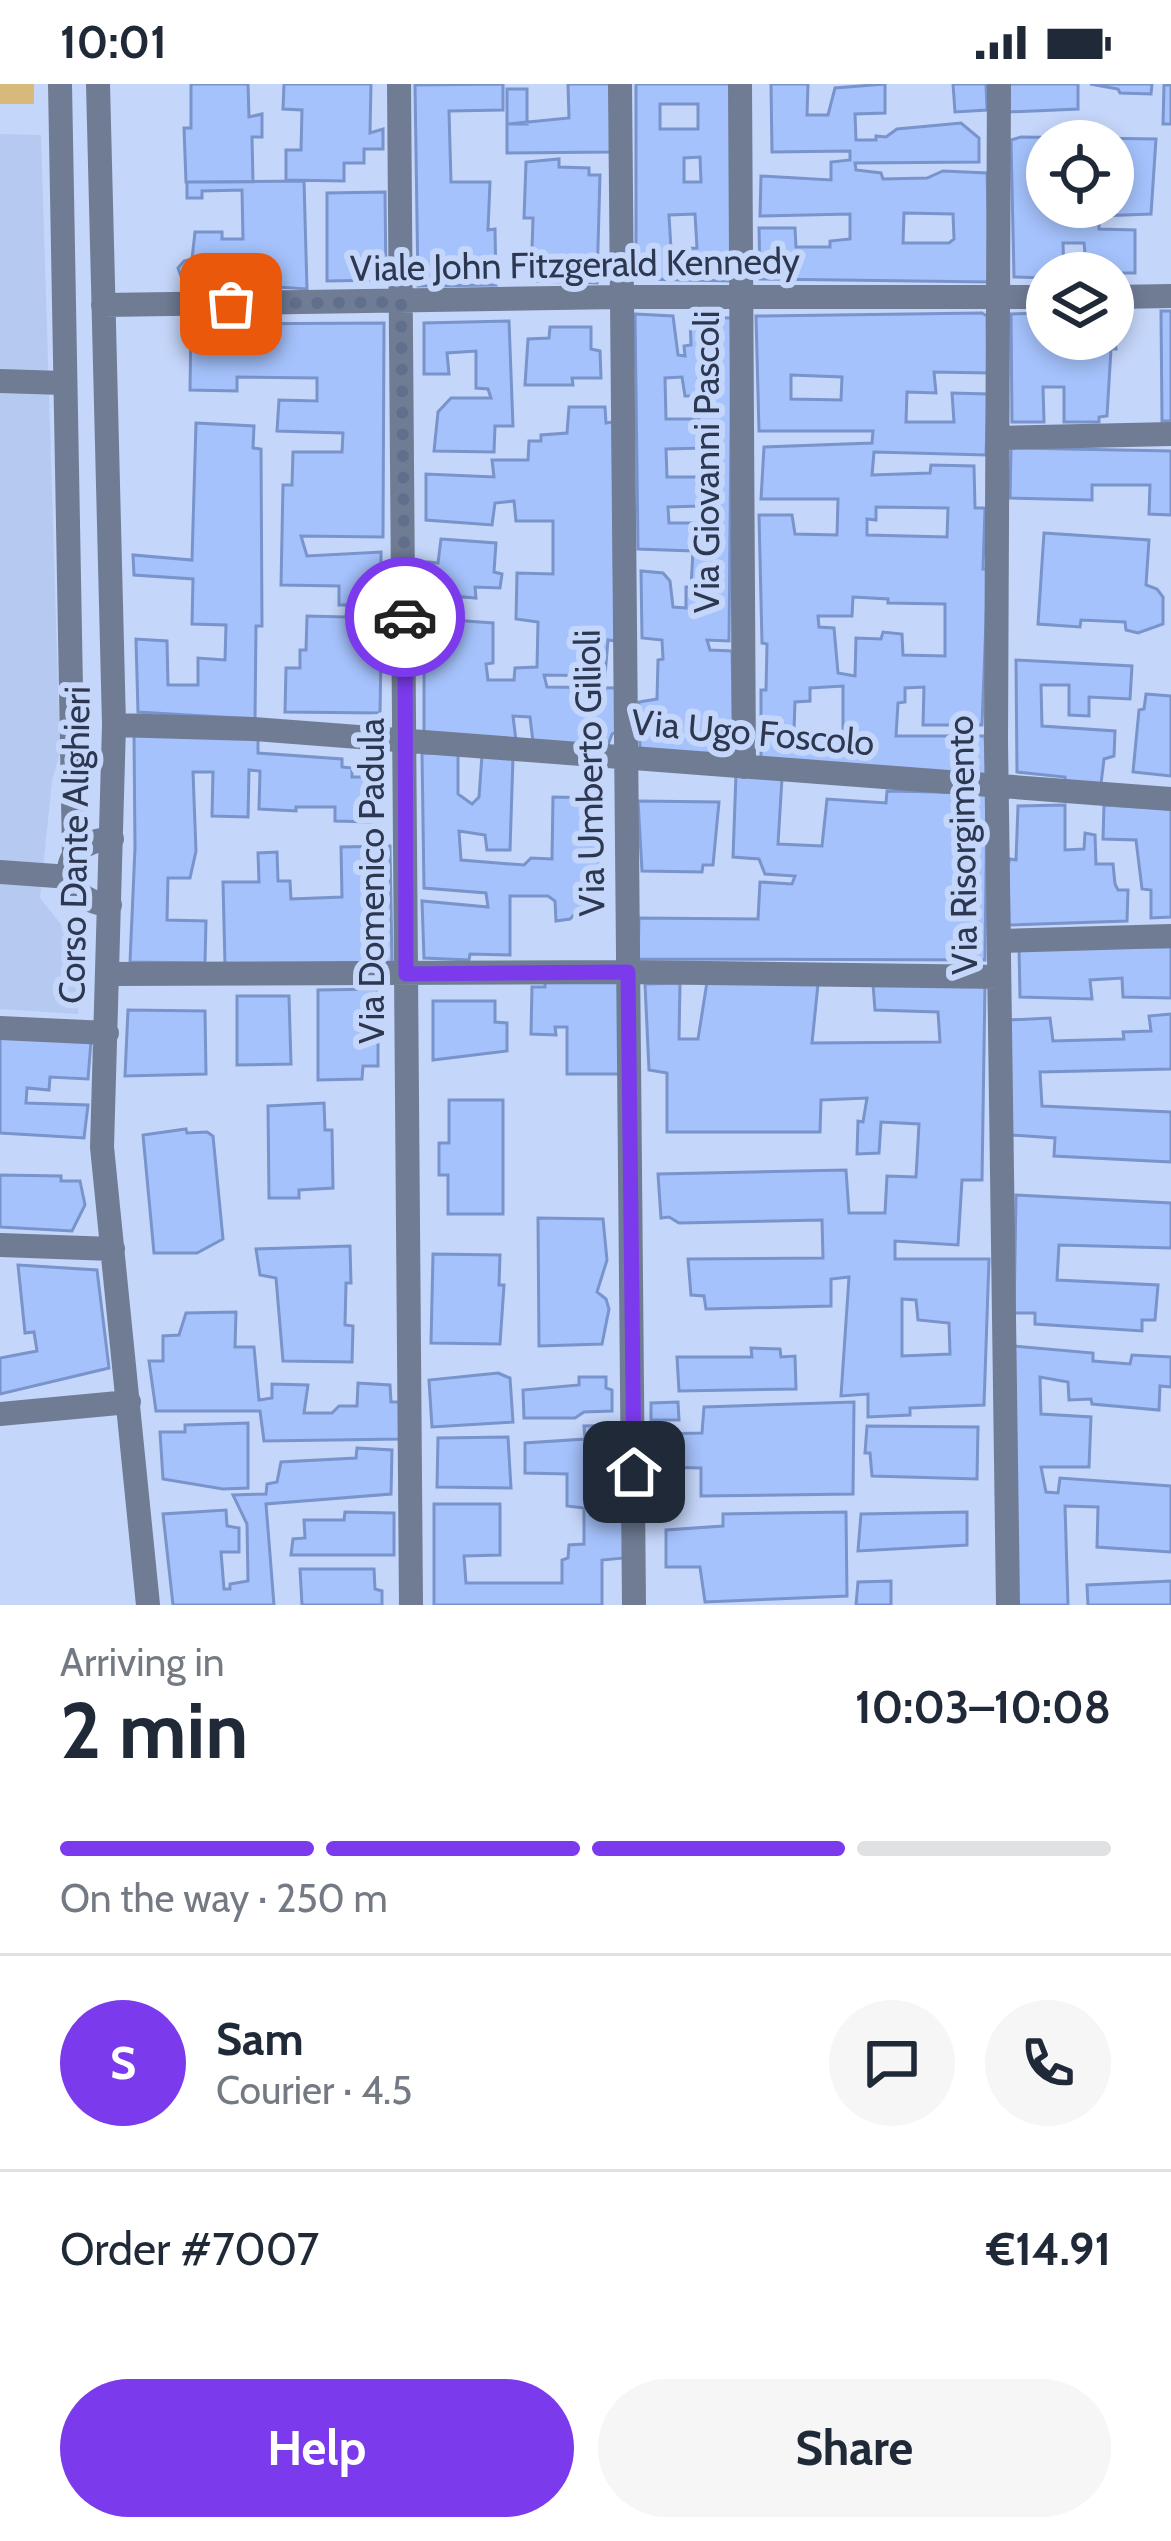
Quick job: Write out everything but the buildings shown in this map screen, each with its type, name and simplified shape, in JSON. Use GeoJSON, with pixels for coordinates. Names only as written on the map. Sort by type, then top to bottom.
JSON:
{"type":"FeatureCollection","features":[{"type":"Feature","properties":{"kind":"street"},"geometry":{"type":"LineString","coordinates":[[60,84],[72,866],[81,897],[110,905]]}},
{"type":"Feature","properties":{"kind":"street","name":"Corso Dante Alighieri"},"geometry":{"type":"LineString","coordinates":[[98,84],[114,725],[102,1147],[148,1605]]}},
{"type":"Feature","properties":{"kind":"street","name":"Via Domenico Padula"},"geometry":{"type":"LineString","coordinates":[[399,84],[411,1605]]}},
{"type":"Feature","properties":{"kind":"street","name":"Via Umberto Gilioli"},"geometry":{"type":"LineString","coordinates":[[620,84],[634,1605]]}},
{"type":"Feature","properties":{"kind":"street","name":"Via Giovanni Pascoli"},"geometry":{"type":"LineString","coordinates":[[740,84],[744,767]]}},
{"type":"Feature","properties":{"kind":"street","name":"Via Risorgimento"},"geometry":{"type":"LineString","coordinates":[[999,84],[997,789],[1008,1605]]}},
{"type":"Feature","properties":{"kind":"street","name":"Viale John Fitzgerald Kennedy"},"geometry":{"type":"LineString","coordinates":[[62,312],[69,297],[79,291],[91,293],[104,305],[1026,297]]}},
{"type":"Feature","properties":{"kind":"street"},"geometry":{"type":"LineString","coordinates":[[1134,297],[1171,296]]}},
{"type":"Feature","properties":{"kind":"street"},"geometry":{"type":"LineString","coordinates":[[0,380],[63,383]]}},
{"type":"Feature","properties":{"kind":"street"},"geometry":{"type":"LineString","coordinates":[[998,438],[1171,434]]}},
{"type":"Feature","properties":{"kind":"street","name":"Via Ugo Foscolo"},"geometry":{"type":"LineString","coordinates":[[114,725],[254,729],[1171,800]]}},
{"type":"Feature","properties":{"kind":"street"},"geometry":{"type":"LineString","coordinates":[[0,872],[72,866],[92,840],[112,830]]}},
{"type":"Feature","properties":{"kind":"street"},"geometry":{"type":"LineString","coordinates":[[999,941],[1171,936]]}},
{"type":"Feature","properties":{"kind":"street"},"geometry":{"type":"LineString","coordinates":[[110,974],[628,972],[999,977]]}},
{"type":"Feature","properties":{"kind":"street"},"geometry":{"type":"LineString","coordinates":[[0,1028],[107,1033]]}},
{"type":"Feature","properties":{"kind":"street"},"geometry":{"type":"LineString","coordinates":[[0,1245],[113,1249]]}},
{"type":"Feature","properties":{"kind":"street"},"geometry":{"type":"LineString","coordinates":[[0,1414],[129,1402]]}},
{"type":"Feature","properties":{"kind":"shaded area"},"geometry":{"type":"Polygon","coordinates":[[[0,84],[34,84],[34,104],[0,104],[0,84]]]}},
{"type":"Feature","properties":{"kind":"shaded area"},"geometry":{"type":"Polygon","coordinates":[[[0,134],[41,135],[60,752],[52,781],[40,898],[71,937],[81,959],[78,1014],[0,1009],[0,134]]]}},
{"type":"Feature","properties":{"kind":"way so far"},"geometry":{"type":"LineString","coordinates":[[231,304],[401,302],[405,617]]}},
{"type":"Feature","properties":{"kind":"route"},"geometry":{"type":"LineString","coordinates":[[405,617],[406,974],[628,972],[634,1472]]}}]}
